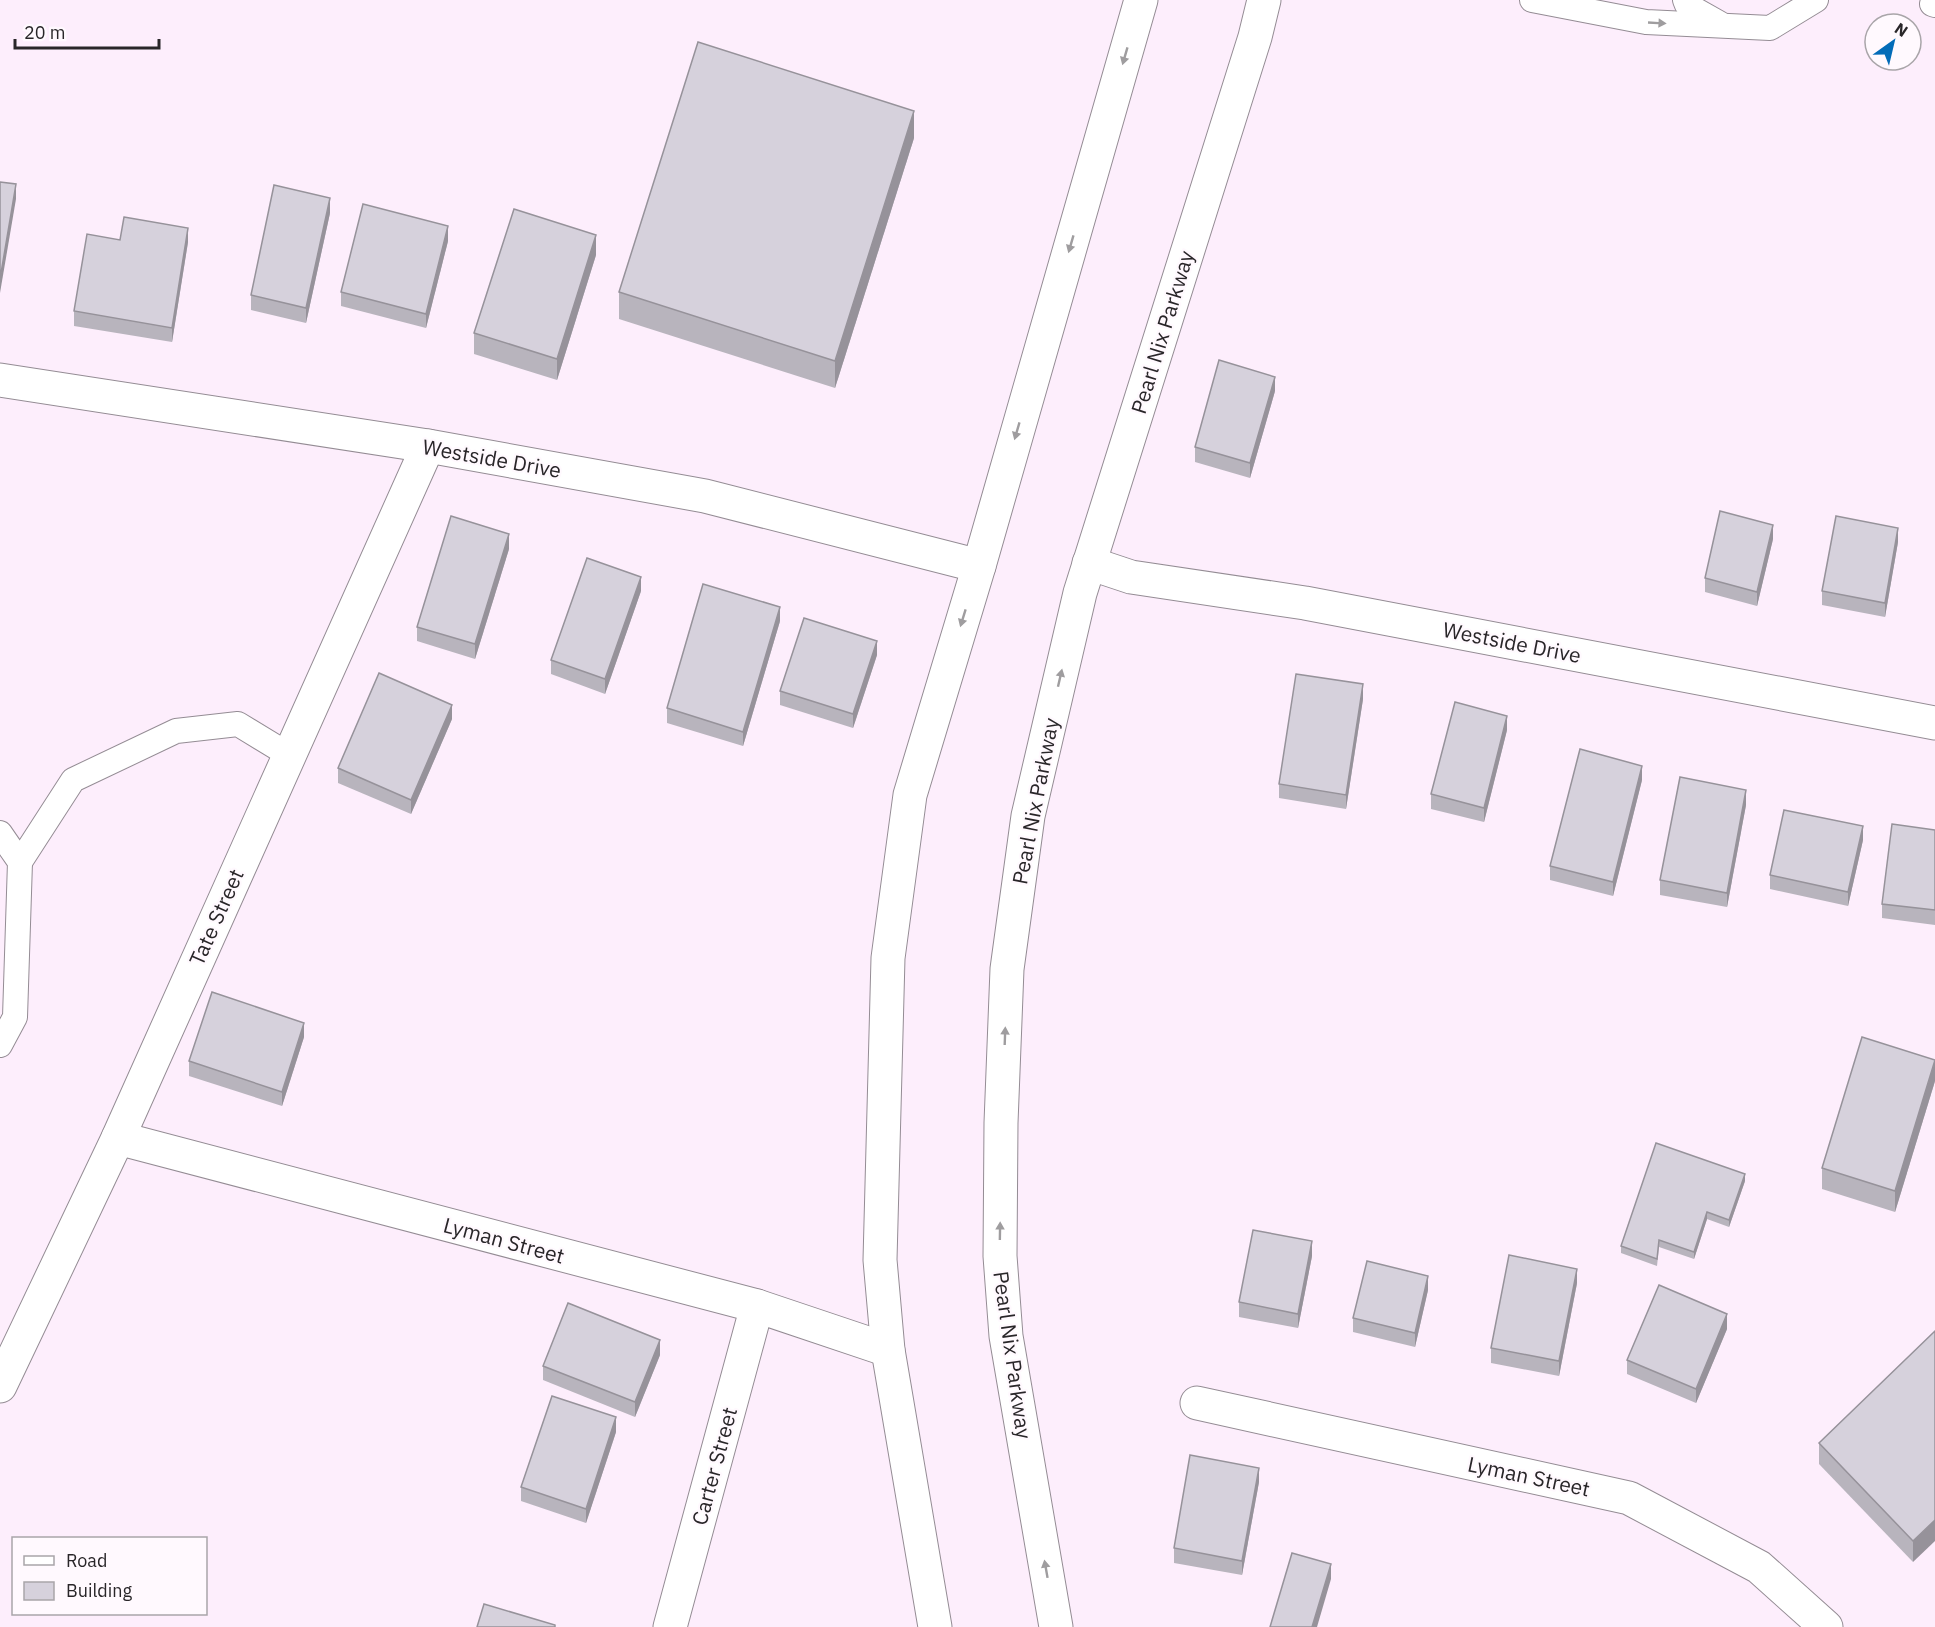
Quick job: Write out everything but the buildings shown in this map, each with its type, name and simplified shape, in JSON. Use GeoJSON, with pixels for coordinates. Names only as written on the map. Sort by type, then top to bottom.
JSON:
{"type":"FeatureCollection","features":[{"type":"Feature","properties":{"kind":"street"},"geometry":{"type":"LineString","coordinates":[[935,1627],[888,1350],[880,1260],[888,958],[910,795],[979,566],[1141,0]]}},
{"type":"Feature","properties":{"kind":"street","name":"Pearl Nix Parkway"},"geometry":{"type":"LineString","coordinates":[[1056,1627],[1006,1336],[1000,1256],[1001,1123],[1007,969],[1028,816],[1089,563],[1255,37],[1264,0]]}},
{"type":"Feature","properties":{"kind":"street","name":"Westside Drive"},"geometry":{"type":"LineString","coordinates":[[0,380],[428,446],[705,496],[979,566]]}},
{"type":"Feature","properties":{"kind":"street","name":"Tate Street"},"geometry":{"type":"LineString","coordinates":[[0,1386],[118,1138],[428,446]]}},
{"type":"Feature","properties":{"kind":"street","name":"Westside Drive"},"geometry":{"type":"LineString","coordinates":[[1089,563],[1131,577],[1305,603],[1935,723]]}},
{"type":"Feature","properties":{"kind":"street","name":"Lyman Street"},"geometry":{"type":"LineString","coordinates":[[118,1138],[757,1306],[888,1350]]}},
{"type":"Feature","properties":{"kind":"street","name":"Carter Street"},"geometry":{"type":"LineString","coordinates":[[670,1627],[757,1306]]}},
{"type":"Feature","properties":{"kind":"street","name":"Lyman Street"},"geometry":{"type":"LineString","coordinates":[[1197,1403],[1629,1498],[1760,1567],[1826,1627]]}},
{"type":"Feature","properties":{"kind":"lane"},"geometry":{"type":"LineString","coordinates":[[1532,0],[1646,22],[1770,28],[1816,0]]}},
{"type":"Feature","properties":{"kind":"lane"},"geometry":{"type":"LineString","coordinates":[[1684,0],[1687,5],[1723,26]]}},
{"type":"Feature","properties":{"kind":"lane"},"geometry":{"type":"LineString","coordinates":[[0,1045],[15,1017],[20,862],[73,780],[176,731],[238,724],[290,755]]}},
{"type":"Feature","properties":{"kind":"lane"},"geometry":{"type":"LineString","coordinates":[[0,833],[20,862]]}},
{"type":"Feature","properties":{"kind":"shaded area"},"geometry":{"type":"Polygon","coordinates":[[[0,0],[1935,0],[1935,1627],[0,1627],[0,0]]]}}]}
